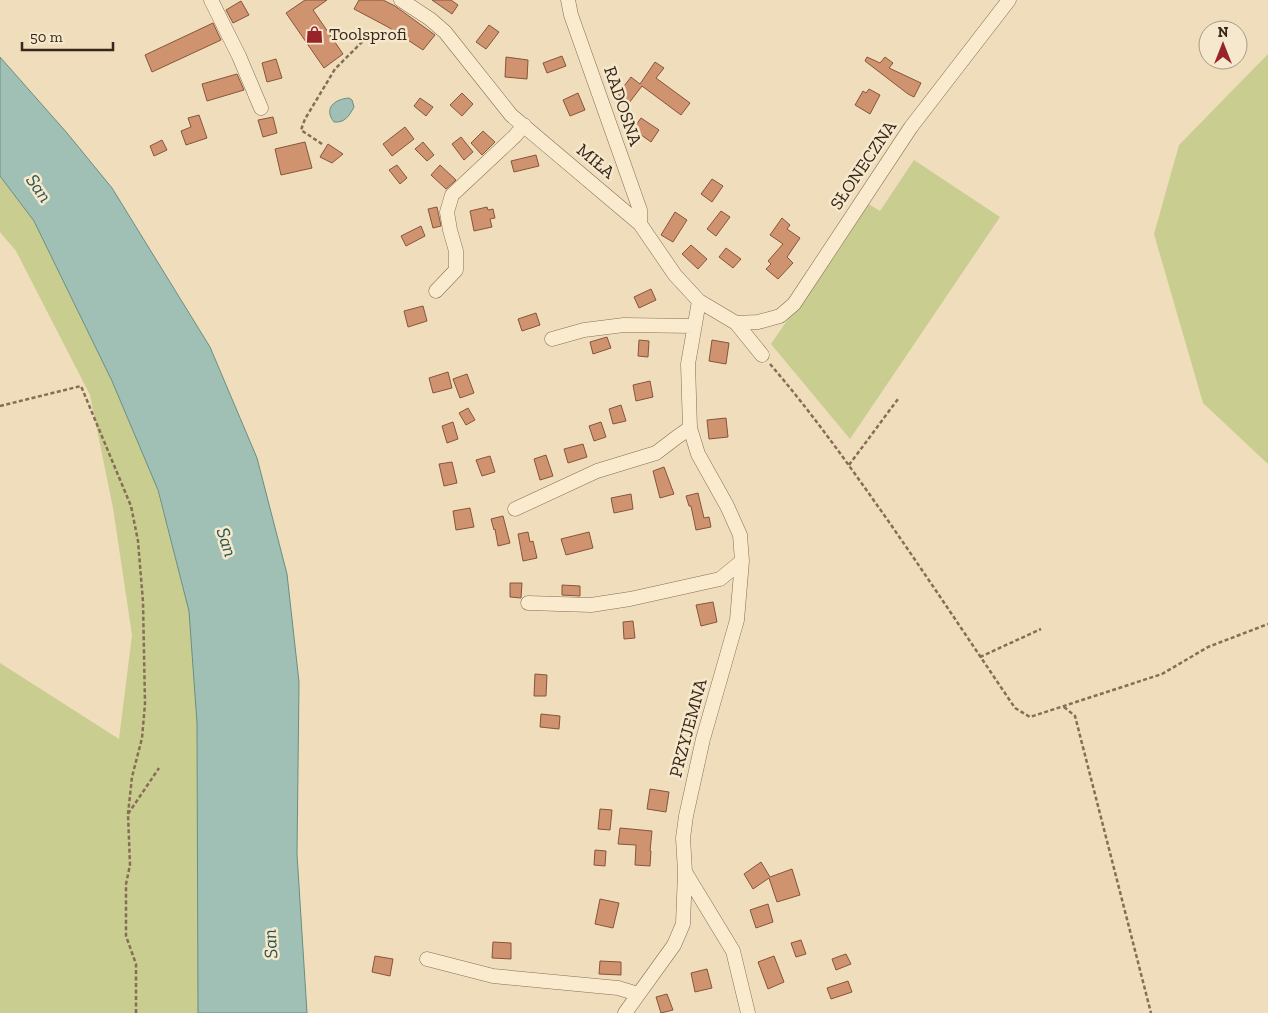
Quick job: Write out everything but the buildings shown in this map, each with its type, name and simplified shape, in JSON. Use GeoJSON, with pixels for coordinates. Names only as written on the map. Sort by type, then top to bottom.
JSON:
{"type":"FeatureCollection","features":[{"type":"Feature","properties":{"kind":"street"},"geometry":{"type":"LineString","coordinates":[[211,0],[239,56],[261,108]]}},
{"type":"Feature","properties":{"kind":"street","name":"MIŁA"},"geometry":{"type":"LineString","coordinates":[[401,0],[430,19],[445,32],[511,115],[640,224],[675,274],[699,301],[736,323],[762,355]]}},
{"type":"Feature","properties":{"kind":"street","name":"RADOSNA"},"geometry":{"type":"LineString","coordinates":[[568,0],[571,15],[640,210],[640,224]]}},
{"type":"Feature","properties":{"kind":"street","name":"SŁONECZNA"},"geometry":{"type":"LineString","coordinates":[[736,323],[758,322],[780,316],[794,304],[911,127],[1009,0]]}},
{"type":"Feature","properties":{"kind":"street"},"geometry":{"type":"LineString","coordinates":[[436,291],[456,270],[456,251],[447,212],[452,195],[515,136],[524,125]]}},
{"type":"Feature","properties":{"kind":"street","name":"PRZYJEMNA"},"geometry":{"type":"LineString","coordinates":[[625,1013],[674,945],[683,924],[685,872],[683,838],[686,816],[703,738],[737,620],[742,561],[740,535],[727,506],[698,454],[690,428],[688,364],[699,301]]}},
{"type":"Feature","properties":{"kind":"street"},"geometry":{"type":"LineString","coordinates":[[552,338],[584,330],[624,325],[694,326]]}},
{"type":"Feature","properties":{"kind":"street"},"geometry":{"type":"LineString","coordinates":[[515,510],[597,471],[656,453],[690,428]]}},
{"type":"Feature","properties":{"kind":"street"},"geometry":{"type":"LineString","coordinates":[[666,446],[695,447]]}},
{"type":"Feature","properties":{"kind":"street"},"geometry":{"type":"LineString","coordinates":[[528,603],[592,605],[630,599],[720,579],[742,561]]}},
{"type":"Feature","properties":{"kind":"street"},"geometry":{"type":"LineString","coordinates":[[685,872],[733,951],[748,1013]]}},
{"type":"Feature","properties":{"kind":"street"},"geometry":{"type":"LineString","coordinates":[[427,959],[493,976],[618,988],[638,994]]}},
{"type":"Feature","properties":{"kind":"path"},"geometry":{"type":"LineString","coordinates":[[322,144],[301,130],[305,119],[336,69],[367,37]]}},
{"type":"Feature","properties":{"kind":"path"},"geometry":{"type":"LineString","coordinates":[[762,355],[796,395],[849,465],[1015,708],[1030,717],[1162,674],[1208,647],[1268,624]]}},
{"type":"Feature","properties":{"kind":"path"},"geometry":{"type":"LineString","coordinates":[[0,406],[81,386],[131,506],[138,541],[143,602],[145,704],[142,738],[132,777],[128,814],[130,865],[126,884],[126,936],[136,964],[136,1013]]}},
{"type":"Feature","properties":{"kind":"path"},"geometry":{"type":"LineString","coordinates":[[849,465],[898,399]]}},
{"type":"Feature","properties":{"kind":"path"},"geometry":{"type":"LineString","coordinates":[[980,657],[1041,629]]}},
{"type":"Feature","properties":{"kind":"path"},"geometry":{"type":"LineString","coordinates":[[1064,707],[1075,716],[1151,1013]]}},
{"type":"Feature","properties":{"kind":"path"},"geometry":{"type":"LineString","coordinates":[[128,814],[159,768]]}},
{"type":"Feature","properties":{"kind":"green space"},"geometry":{"type":"Polygon","coordinates":[[[1268,54],[1268,464],[1203,403],[1154,234],[1179,145],[1268,54]]]}},
{"type":"Feature","properties":{"kind":"green space"},"geometry":{"type":"Polygon","coordinates":[[[914,160],[1000,217],[850,439],[771,344],[867,203],[880,211],[914,160]]]}},
{"type":"Feature","properties":{"kind":"green space"},"geometry":{"type":"Polygon","coordinates":[[[0,176],[34,221],[112,381],[156,485],[189,611],[197,723],[198,1013],[0,1013],[0,663],[119,739],[132,635],[113,508],[90,395],[16,251],[0,232],[0,176]]]}},
{"type":"Feature","properties":{"kind":"water","name":"San"},"geometry":{"type":"Polygon","coordinates":[[[0,57],[67,133],[112,188],[210,347],[257,458],[287,574],[299,682],[297,854],[307,1013],[198,1013],[197,723],[189,611],[158,490],[112,381],[34,221],[0,176],[0,57]]]}},
{"type":"Feature","properties":{"kind":"water"},"geometry":{"type":"Polygon","coordinates":[[[349,98],[352,100],[354,107],[344,120],[334,122],[330,112],[332,105],[339,100],[349,98]]]}},
{"type":"Feature","properties":{"kind":"place","name":"Toolsprofi"},"geometry":{"type":"Point","coordinates":[315,34]}}]}
